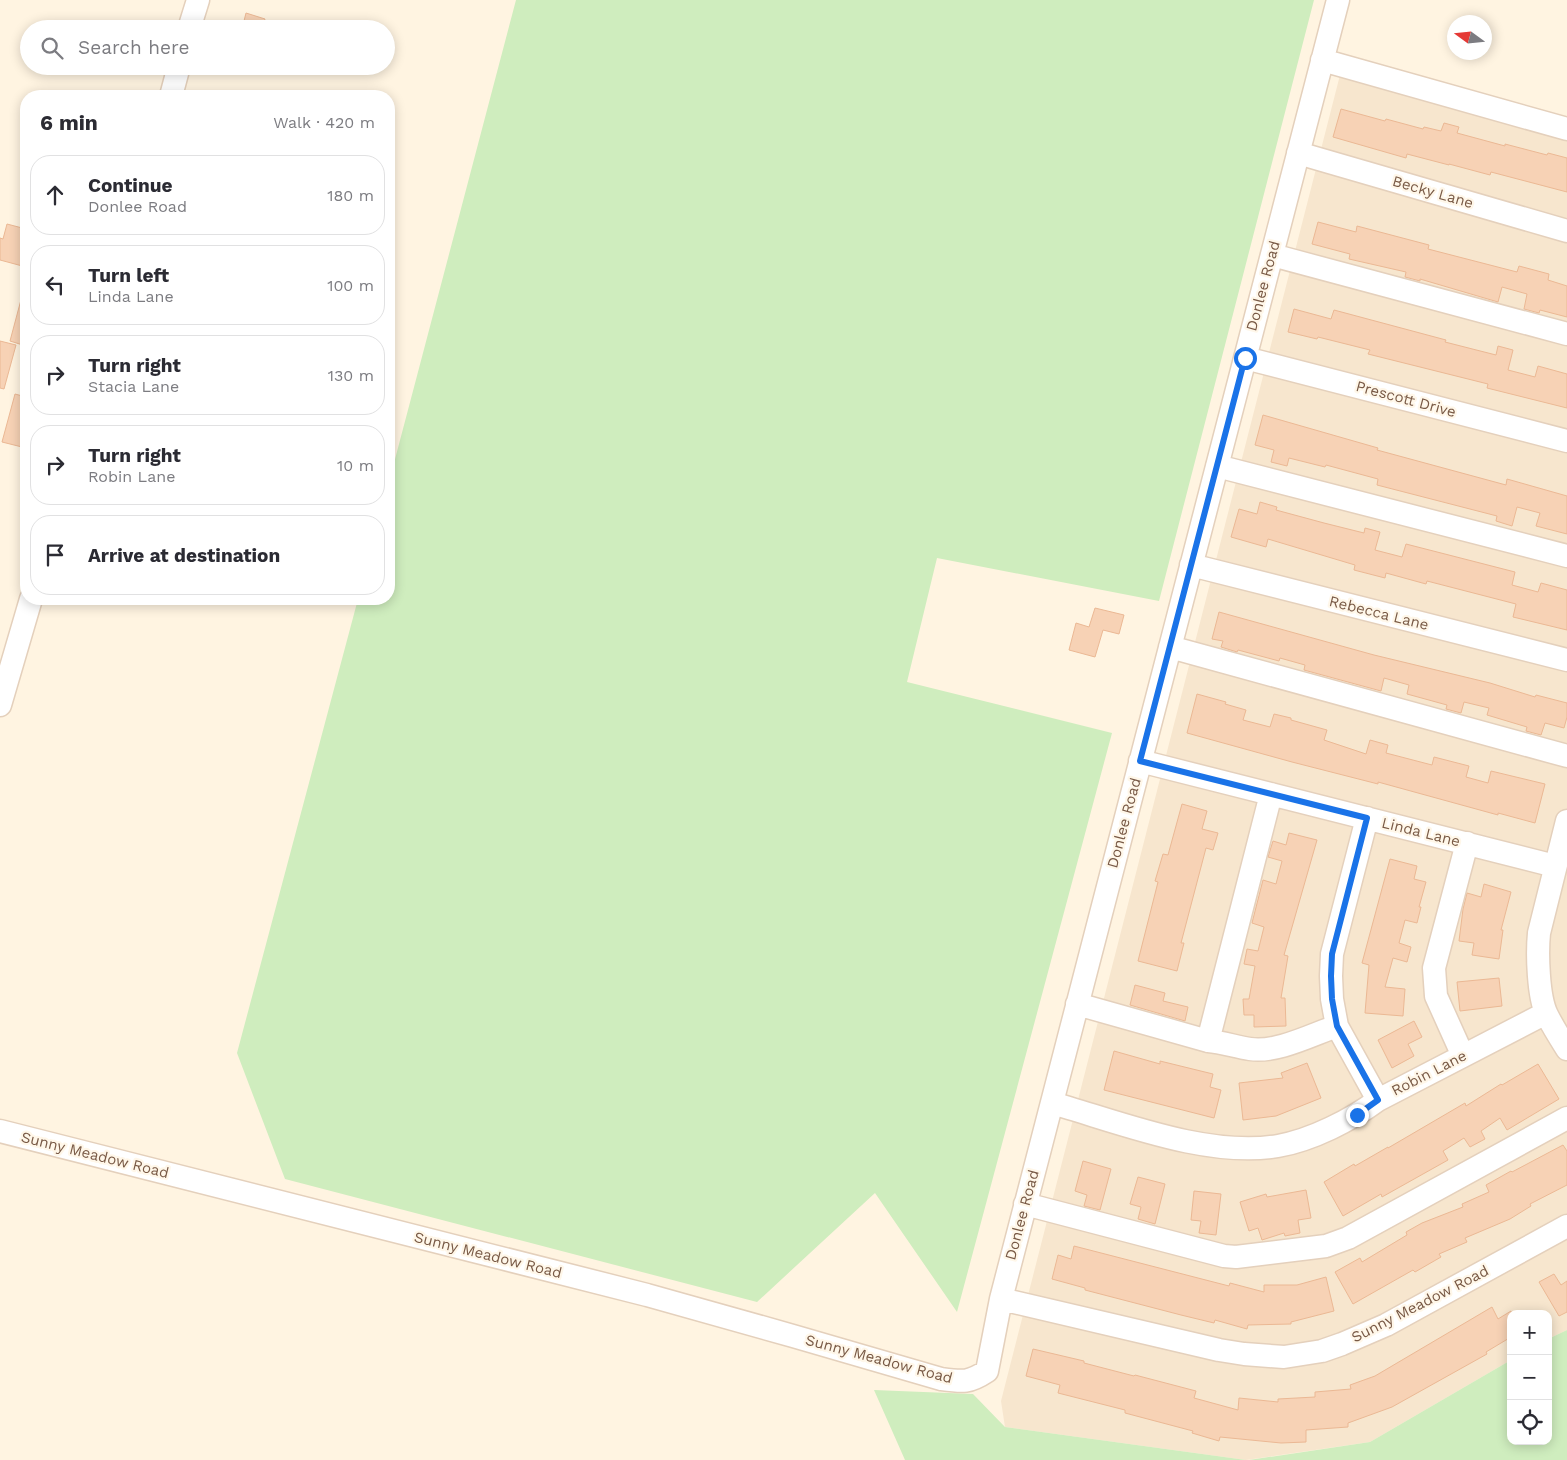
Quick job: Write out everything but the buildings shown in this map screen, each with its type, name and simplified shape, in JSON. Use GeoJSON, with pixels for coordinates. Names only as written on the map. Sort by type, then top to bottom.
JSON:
{"type":"FeatureCollection","features":[{"type":"Feature","properties":{"kind":"street"},"geometry":{"type":"LineString","coordinates":[[192,20],[198,0]]}},
{"type":"Feature","properties":{"kind":"street","name":"Donlee Road"},"geometry":{"type":"LineString","coordinates":[[974,1380],[987,1371],[1001,1298],[1025,1204],[1338,0]]}},
{"type":"Feature","properties":{"kind":"street"},"geometry":{"type":"LineString","coordinates":[[1322,60],[1567,129]]}},
{"type":"Feature","properties":{"kind":"street"},"geometry":{"type":"LineString","coordinates":[[173,90],[177,75]]}},
{"type":"Feature","properties":{"kind":"street","name":"Becky Lane"},"geometry":{"type":"LineString","coordinates":[[1298,153],[1567,231]]}},
{"type":"Feature","properties":{"kind":"street"},"geometry":{"type":"LineString","coordinates":[[1272,255],[1567,334]]}},
{"type":"Feature","properties":{"kind":"street","name":"Prescott Drive"},"geometry":{"type":"LineString","coordinates":[[1245,358],[1567,441]]}},
{"type":"Feature","properties":{"kind":"street"},"geometry":{"type":"LineString","coordinates":[[1217,466],[1567,556]]}},
{"type":"Feature","properties":{"kind":"street","name":"Rebecca Lane"},"geometry":{"type":"LineString","coordinates":[[1191,566],[1567,660]]}},
{"type":"Feature","properties":{"kind":"street"},"geometry":{"type":"LineString","coordinates":[[0,705],[29,605]]}},
{"type":"Feature","properties":{"kind":"street"},"geometry":{"type":"LineString","coordinates":[[1170,648],[1567,756]]}},
{"type":"Feature","properties":{"kind":"street","name":"Linda Lane"},"geometry":{"type":"LineString","coordinates":[[1140,761],[1555,866]]}},
{"type":"Feature","properties":{"kind":"street"},"geometry":{"type":"LineString","coordinates":[[1208,1041],[1271,794]]}},
{"type":"Feature","properties":{"kind":"street"},"geometry":{"type":"LineString","coordinates":[[1367,818],[1332,954],[1331,976],[1332,999],[1337,1026],[1378,1100]]}},
{"type":"Feature","properties":{"kind":"street"},"geometry":{"type":"LineString","coordinates":[[1567,821],[1539,933],[1538,944],[1540,982],[1546,1013],[1567,1049]]}},
{"type":"Feature","properties":{"kind":"street"},"geometry":{"type":"LineString","coordinates":[[1463,1056],[1436,996],[1434,968],[1467,843]]}},
{"type":"Feature","properties":{"kind":"street"},"geometry":{"type":"LineString","coordinates":[[1077,1004],[1208,1041],[1250,1049],[1274,1048],[1337,1026]]}},
{"type":"Feature","properties":{"kind":"street","name":"Robin Lane"},"geometry":{"type":"LineString","coordinates":[[1052,1103],[1179,1140],[1247,1148],[1278,1146],[1307,1137],[1357,1115],[1378,1100],[1546,1013]]}},
{"type":"Feature","properties":{"kind":"street"},"geometry":{"type":"LineString","coordinates":[[1025,1204],[1224,1256],[1236,1257],[1311,1249],[1348,1238],[1567,1118]]}},
{"type":"Feature","properties":{"kind":"street","name":"Sunny Meadow Road"},"geometry":{"type":"LineString","coordinates":[[0,1130],[647,1295],[941,1380],[957,1382],[974,1380]]}},
{"type":"Feature","properties":{"kind":"street","name":"Sunny Meadow Road"},"geometry":{"type":"LineString","coordinates":[[1001,1298],[1219,1350],[1284,1357],[1322,1351],[1386,1325],[1567,1226]]}},
{"type":"Feature","properties":{"kind":"shaded area"},"geometry":{"type":"Polygon","coordinates":[[[1340,75],[1567,135],[1567,1330],[1552,1337],[1552,1310],[1507,1310],[1507,1362],[1370,1442],[1246,1460],[1005,1427],[1001,1401],[1340,75]]]}},
{"type":"Feature","properties":{"kind":"green space"},"geometry":{"type":"Polygon","coordinates":[[[516,0],[1314,0],[1159,601],[937,558],[907,682],[1112,733],[957,1312],[875,1193],[757,1302],[285,1179],[237,1053],[356,605],[395,605],[395,459],[516,0]]]}},
{"type":"Feature","properties":{"kind":"green space"},"geometry":{"type":"Polygon","coordinates":[[[1567,1330],[1567,1460],[1249,1460],[1370,1442],[1507,1362],[1507,1445],[1552,1445],[1552,1337],[1567,1330]]]}},
{"type":"Feature","properties":{"kind":"green space"},"geometry":{"type":"Polygon","coordinates":[[[874,1390],[973,1394],[1005,1427],[1246,1460],[905,1460],[874,1390]]]}},
{"type":"Feature","properties":{"kind":"route"},"geometry":{"type":"LineString","coordinates":[[1245,358],[1140,761],[1367,818],[1332,954],[1331,976],[1332,999],[1337,1026],[1378,1100],[1357,1115]]}}]}
